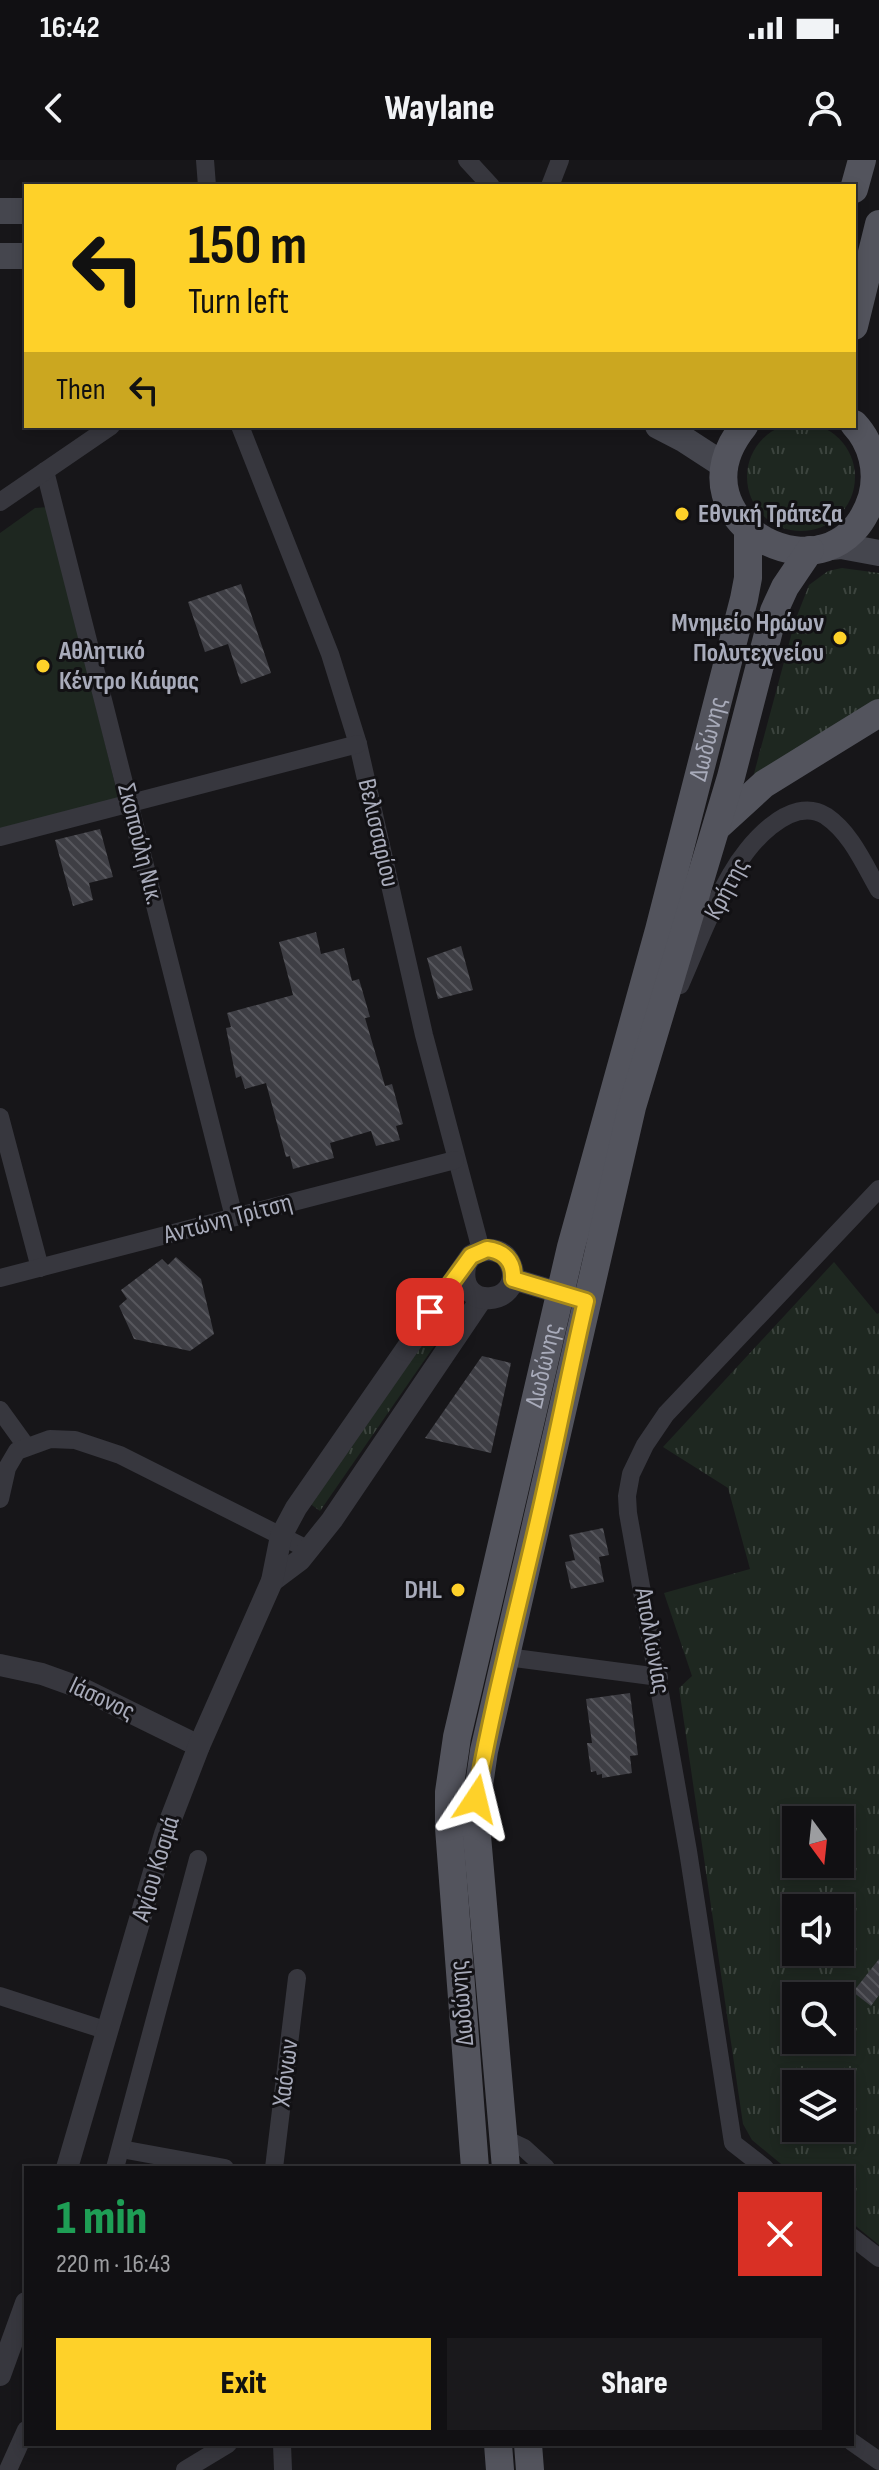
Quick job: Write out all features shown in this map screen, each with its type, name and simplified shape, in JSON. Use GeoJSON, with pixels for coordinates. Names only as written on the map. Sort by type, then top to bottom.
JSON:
{"type":"FeatureCollection","features":[{"type":"Feature","properties":{"kind":"main road"},"geometry":{"type":"LineString","coordinates":[[855,184],[862,160]]}},
{"type":"Feature","properties":{"kind":"main road"},"geometry":{"type":"LineString","coordinates":[[0,211],[24,211]]}},
{"type":"Feature","properties":{"kind":"main road"},"geometry":{"type":"LineString","coordinates":[[856,318],[879,224]]}},
{"type":"Feature","properties":{"kind":"main road"},"geometry":{"type":"LineString","coordinates":[[0,256],[24,256]]}},
{"type":"Feature","properties":{"kind":"main road","name":"Δωδώνης"},"geometry":{"type":"LineString","coordinates":[[506,2166],[475,1813],[484,1751],[507,1657],[573,1297],[717,828],[774,611],[785,587],[816,549],[834,543],[852,530],[869,507],[876,489],[874,463],[868,444],[856,427]]}},
{"type":"Feature","properties":{"kind":"main road"},"geometry":{"type":"LineString","coordinates":[[662,428],[725,466]]}},
{"type":"Feature","properties":{"kind":"main road"},"geometry":{"type":"LineString","coordinates":[[743,428],[730,447],[725,466],[726,492],[737,517],[748,530],[767,544],[779,548],[841,546],[879,553]]}},
{"type":"Feature","properties":{"kind":"main road","name":"Δωδώνης"},"geometry":{"type":"LineString","coordinates":[[475,2166],[451,1875],[449,1792],[464,1707],[573,1297],[663,915],[744,599],[748,578],[748,530]]}},
{"type":"Feature","properties":{"kind":"main road"},"geometry":{"type":"LineString","coordinates":[[717,828],[764,784],[879,713]]}},
{"type":"Feature","properties":{"kind":"main road"},"geometry":{"type":"LineString","coordinates":[[498,2446],[500,2470]]}},
{"type":"Feature","properties":{"kind":"main road"},"geometry":{"type":"LineString","coordinates":[[528,2446],[530,2470]]}},
{"type":"Feature","properties":{"kind":"street"},"geometry":{"type":"LineString","coordinates":[[205,160],[207,184]]}},
{"type":"Feature","properties":{"kind":"street"},"geometry":{"type":"LineString","coordinates":[[467,160],[489,184]]}},
{"type":"Feature","properties":{"kind":"street"},"geometry":{"type":"LineString","coordinates":[[551,184],[560,160]]}},
{"type":"Feature","properties":{"kind":"street"},"geometry":{"type":"LineString","coordinates":[[0,502],[108,428]]}},
{"type":"Feature","properties":{"kind":"street","name":"Βελισσαρίου"},"geometry":{"type":"LineString","coordinates":[[241,428],[330,654],[358,744],[424,1035],[481,1250]]}},
{"type":"Feature","properties":{"kind":"street","name":"Σκοπούλη Νικ."},"geometry":{"type":"LineString","coordinates":[[45,471],[234,1217]]}},
{"type":"Feature","properties":{"kind":"street"},"geometry":{"type":"LineString","coordinates":[[0,837],[358,744]]}},
{"type":"Feature","properties":{"kind":"street","name":"Κρήτης"},"geometry":{"type":"LineString","coordinates":[[662,1003],[678,990],[723,889],[739,861],[761,835],[790,814],[817,812],[837,826],[879,890]]}},
{"type":"Feature","properties":{"kind":"street"},"geometry":{"type":"LineString","coordinates":[[0,1117],[40,1268]]}},
{"type":"Feature","properties":{"kind":"street","name":"Αντώνη Τρίτση"},"geometry":{"type":"LineString","coordinates":[[0,1278],[455,1160]]}},
{"type":"Feature","properties":{"kind":"street","name":"Απολλωνίας"},"geometry":{"type":"LineString","coordinates":[[762,2166],[733,2143],[659,1677],[628,1513],[629,1482],[637,1461],[666,1414],[879,1189]]}},
{"type":"Feature","properties":{"kind":"street"},"geometry":{"type":"LineString","coordinates":[[481,1250],[494,1250],[505,1255],[512,1266],[513,1279],[500,1296],[482,1298],[465,1284],[465,1267],[471,1256],[481,1250]]}},
{"type":"Feature","properties":{"kind":"street","name":"Αγίου Κοσμά"},"geometry":{"type":"LineString","coordinates":[[68,2166],[165,1834],[199,1746],[272,1581],[281,1536],[296,1508],[465,1267]]}},
{"type":"Feature","properties":{"kind":"street"},"geometry":{"type":"LineString","coordinates":[[513,1279],[573,1297]]}},
{"type":"Feature","properties":{"kind":"street","name":"Αγίου Κοσμά"},"geometry":{"type":"LineString","coordinates":[[272,1581],[309,1550],[482,1298]]}},
{"type":"Feature","properties":{"kind":"street"},"geometry":{"type":"LineString","coordinates":[[0,1410],[26,1446]]}},
{"type":"Feature","properties":{"kind":"street"},"geometry":{"type":"LineString","coordinates":[[0,1499],[10,1460],[17,1451],[62,1438],[104,1448],[309,1550]]}},
{"type":"Feature","properties":{"kind":"street"},"geometry":{"type":"LineString","coordinates":[[507,1657],[659,1677]]}},
{"type":"Feature","properties":{"kind":"street","name":"Ιάσονος"},"geometry":{"type":"LineString","coordinates":[[0,1665],[69,1683],[199,1746]]}},
{"type":"Feature","properties":{"kind":"street"},"geometry":{"type":"LineString","coordinates":[[116,2166],[198,1859]]}},
{"type":"Feature","properties":{"kind":"street","name":"Χαόνων"},"geometry":{"type":"LineString","coordinates":[[274,2166],[297,1978]]}},
{"type":"Feature","properties":{"kind":"street"},"geometry":{"type":"LineString","coordinates":[[0,1996],[108,2031]]}},
{"type":"Feature","properties":{"kind":"street"},"geometry":{"type":"LineString","coordinates":[[503,2138],[524,2148],[544,2166]]}},
{"type":"Feature","properties":{"kind":"street"},"geometry":{"type":"LineString","coordinates":[[121,2149],[214,2166]]}},
{"type":"Feature","properties":{"kind":"street"},"geometry":{"type":"LineString","coordinates":[[854,2239],[879,2258]]}},
{"type":"Feature","properties":{"kind":"street"},"geometry":{"type":"LineString","coordinates":[[0,2375],[24,2309]]}},
{"type":"Feature","properties":{"kind":"street"},"geometry":{"type":"LineString","coordinates":[[8,2470],[24,2434]]}},
{"type":"Feature","properties":{"kind":"street"},"geometry":{"type":"LineString","coordinates":[[854,2443],[879,2461]]}},
{"type":"Feature","properties":{"kind":"street"},"geometry":{"type":"LineString","coordinates":[[185,2470],[225,2446]]}},
{"type":"Feature","properties":{"kind":"street"},"geometry":{"type":"LineString","coordinates":[[282,2446],[283,2470]]}},
{"type":"Feature","properties":{"kind":"green space"},"geometry":{"type":"Polygon","coordinates":[[[778,428],[824,428],[846,447],[854,466],[854,488],[846,507],[831,522],[812,530],[790,530],[771,522],[756,507],[748,488],[751,456],[763,439],[778,428]]]}},
{"type":"Feature","properties":{"kind":"green space","name":"Αθλητικό Κέντρο Κιάφας"},"geometry":{"type":"Polygon","coordinates":[[[47,507],[119,800],[0,830],[0,533],[35,508],[47,507]]]}},
{"type":"Feature","properties":{"kind":"green space"},"geometry":{"type":"Polygon","coordinates":[[[842,568],[879,573],[879,704],[752,781],[795,621],[809,585],[828,571],[842,568]]]}},
{"type":"Feature","properties":{"kind":"green space"},"geometry":{"type":"Polygon","coordinates":[[[834,1262],[879,1313],[879,2245],[854,2225],[854,2166],[784,2166],[752,2140],[743,2124],[679,1688],[692,1676],[664,1593],[750,1569],[728,1488],[663,1447],[834,1262]]]}},
{"type":"Feature","properties":{"kind":"green space"},"geometry":{"type":"Polygon","coordinates":[[[452,1295],[464,1303],[320,1511],[309,1503],[452,1295]]]}},
{"type":"Feature","properties":{"kind":"building"},"geometry":{"type":"Polygon","coordinates":[[[241,584],[271,673],[241,684],[228,644],[205,652],[188,602],[241,584]]]}},
{"type":"Feature","properties":{"kind":"building"},"geometry":{"type":"Polygon","coordinates":[[[100,829],[113,877],[89,883],[93,900],[73,906],[55,840],[100,829]]]}},
{"type":"Feature","properties":{"kind":"building"},"geometry":{"type":"Polygon","coordinates":[[[316,932],[321,954],[344,948],[352,981],[359,979],[370,1017],[365,1018],[385,1086],[392,1084],[403,1124],[396,1126],[400,1140],[376,1146],[371,1131],[330,1143],[334,1158],[293,1169],[290,1156],[286,1157],[266,1083],[245,1089],[241,1076],[236,1078],[226,1028],[231,1027],[227,1013],[293,995],[279,942],[316,932]]]}},
{"type":"Feature","properties":{"kind":"building"},"geometry":{"type":"Polygon","coordinates":[[[461,946],[473,990],[438,999],[427,958],[461,946]]]}},
{"type":"Feature","properties":{"kind":"building"},"geometry":{"type":"Polygon","coordinates":[[[176,1257],[201,1279],[214,1334],[190,1351],[134,1339],[119,1306],[127,1299],[121,1290],[162,1259],[168,1265],[176,1257]]]}},
{"type":"Feature","properties":{"kind":"building"},"geometry":{"type":"Polygon","coordinates":[[[482,1356],[511,1363],[491,1453],[425,1438],[482,1356]]]}},
{"type":"Feature","properties":{"kind":"building"},"geometry":{"type":"Polygon","coordinates":[[[603,1528],[609,1555],[599,1557],[604,1582],[571,1589],[565,1562],[575,1560],[569,1535],[603,1528]]]}},
{"type":"Feature","properties":{"kind":"building"},"geometry":{"type":"Polygon","coordinates":[[[630,1693],[638,1755],[630,1756],[632,1773],[602,1778],[602,1774],[591,1772],[587,1743],[592,1743],[586,1699],[630,1693]]]}},
{"type":"Feature","properties":{"kind":"building"},"geometry":{"type":"Polygon","coordinates":[[[879,1959],[879,1995],[871,2006],[854,1991],[879,1959]]]}},
{"type":"Feature","properties":{"kind":"place","name":"Εθνική Τράπεζα"},"geometry":{"type":"Point","coordinates":[682,514]}},
{"type":"Feature","properties":{"kind":"place","name":"Μνημείο Ηρώων Πολυτεχνείου"},"geometry":{"type":"Point","coordinates":[840,638]}},
{"type":"Feature","properties":{"kind":"place","name":"Αθλητικό Κέντρο Κιάφας"},"geometry":{"type":"Point","coordinates":[43,666]}},
{"type":"Feature","properties":{"kind":"place","name":"DHL"},"geometry":{"type":"Point","coordinates":[458,1590]}},
{"type":"Feature","properties":{"kind":"route"},"geometry":{"type":"LineString","coordinates":[[430,1312],[471,1256],[487,1249],[505,1255],[512,1266],[513,1279],[586,1301],[490,1722],[476,1799]]}}]}
